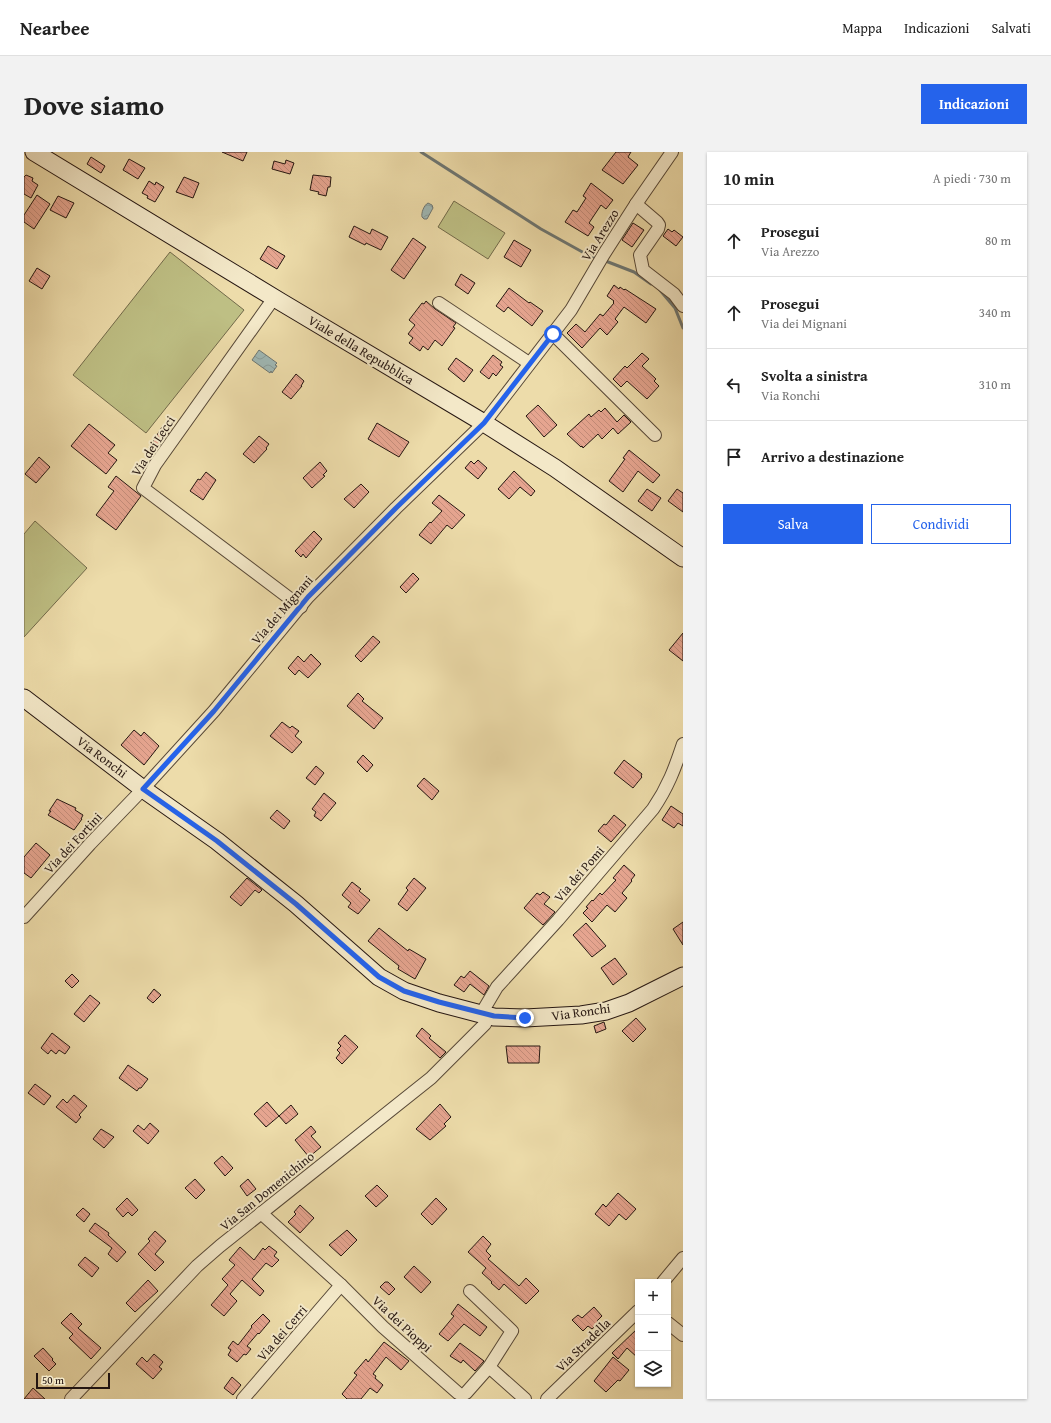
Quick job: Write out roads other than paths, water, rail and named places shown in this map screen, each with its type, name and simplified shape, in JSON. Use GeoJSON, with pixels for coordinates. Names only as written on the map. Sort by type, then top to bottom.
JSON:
{"type":"FeatureCollection","features":[{"type":"Feature","properties":{"kind":"main road","name":"Viale della Repubblica"},"geometry":{"type":"LineString","coordinates":[[34,152],[274,298],[484,423],[556,468],[683,558]]}},
{"type":"Feature","properties":{"kind":"main road","name":"Via Ronchi"},"geometry":{"type":"LineString","coordinates":[[24,698],[143,789],[217,841],[296,904],[379,977],[404,991],[485,1014],[525,1018],[606,1011],[629,1003],[683,976]]}},
{"type":"Feature","properties":{"kind":"street","name":"Via Arezzo"},"geometry":{"type":"LineString","coordinates":[[484,423],[571,310],[594,268],[672,152]]}},
{"type":"Feature","properties":{"kind":"street"},"geometry":{"type":"LineString","coordinates":[[636,204],[659,225],[658,229],[640,256],[643,270],[674,294],[683,306]]}},
{"type":"Feature","properties":{"kind":"street","name":"Via dei Lecci"},"geometry":{"type":"LineString","coordinates":[[274,298],[155,465],[143,488],[301,607]]}},
{"type":"Feature","properties":{"kind":"street"},"geometry":{"type":"LineString","coordinates":[[439,303],[529,363]]}},
{"type":"Feature","properties":{"kind":"street"},"geometry":{"type":"LineString","coordinates":[[553,334],[655,435]]}},
{"type":"Feature","properties":{"kind":"street","name":"Via dei Mignani"},"geometry":{"type":"LineString","coordinates":[[143,789],[214,711],[308,597],[396,508],[484,423]]}},
{"type":"Feature","properties":{"kind":"street","name":"Via dei Pomi"},"geometry":{"type":"LineString","coordinates":[[485,1014],[497,987],[558,920],[653,809],[665,792],[683,744]]}},
{"type":"Feature","properties":{"kind":"street","name":"Via dei Fortini"},"geometry":{"type":"LineString","coordinates":[[24,917],[90,844],[143,789]]}},
{"type":"Feature","properties":{"kind":"street","name":"Via San Domenichino"},"geometry":{"type":"LineString","coordinates":[[71,1399],[197,1266],[261,1213],[431,1078],[485,1024],[485,1014]]}},
{"type":"Feature","properties":{"kind":"street","name":"Via dei Pioppi"},"geometry":{"type":"LineString","coordinates":[[261,1213],[341,1285],[383,1327],[458,1393],[462,1394],[466,1393],[489,1367],[512,1331],[470,1291]]}},
{"type":"Feature","properties":{"kind":"street"},"geometry":{"type":"LineString","coordinates":[[665,1279],[683,1258]]}},
{"type":"Feature","properties":{"kind":"street","name":"Via dei Cerri"},"geometry":{"type":"LineString","coordinates":[[243,1399],[341,1285]]}},
{"type":"Feature","properties":{"kind":"street","name":"Via Stradella"},"geometry":{"type":"LineString","coordinates":[[547,1399],[635,1314]]}},
{"type":"Feature","properties":{"kind":"street"},"geometry":{"type":"LineString","coordinates":[[671,1325],[683,1335]]}},
{"type":"Feature","properties":{"kind":"street"},"geometry":{"type":"LineString","coordinates":[[489,1367],[525,1399]]}},
{"type":"Feature","properties":{"kind":"water"},"geometry":{"type":"Polygon","coordinates":[[[428,203],[432,205],[433,208],[427,219],[424,219],[422,217],[422,211],[428,203]]]}},
{"type":"Feature","properties":{"kind":"water"},"geometry":{"type":"Polygon","coordinates":[[[259,350],[277,363],[275,365],[277,366],[272,373],[252,360],[259,350]]]}},
{"type":"Feature","properties":{"kind":"waterway"},"geometry":{"type":"LineString","coordinates":[[421,152],[541,229],[586,254],[597,258]]}},
{"type":"Feature","properties":{"kind":"waterway"},"geometry":{"type":"LineString","coordinates":[[603,260],[634,272],[651,284]]}},
{"type":"Feature","properties":{"kind":"waterway"},"geometry":{"type":"LineString","coordinates":[[659,289],[675,308],[683,328]]}}]}
